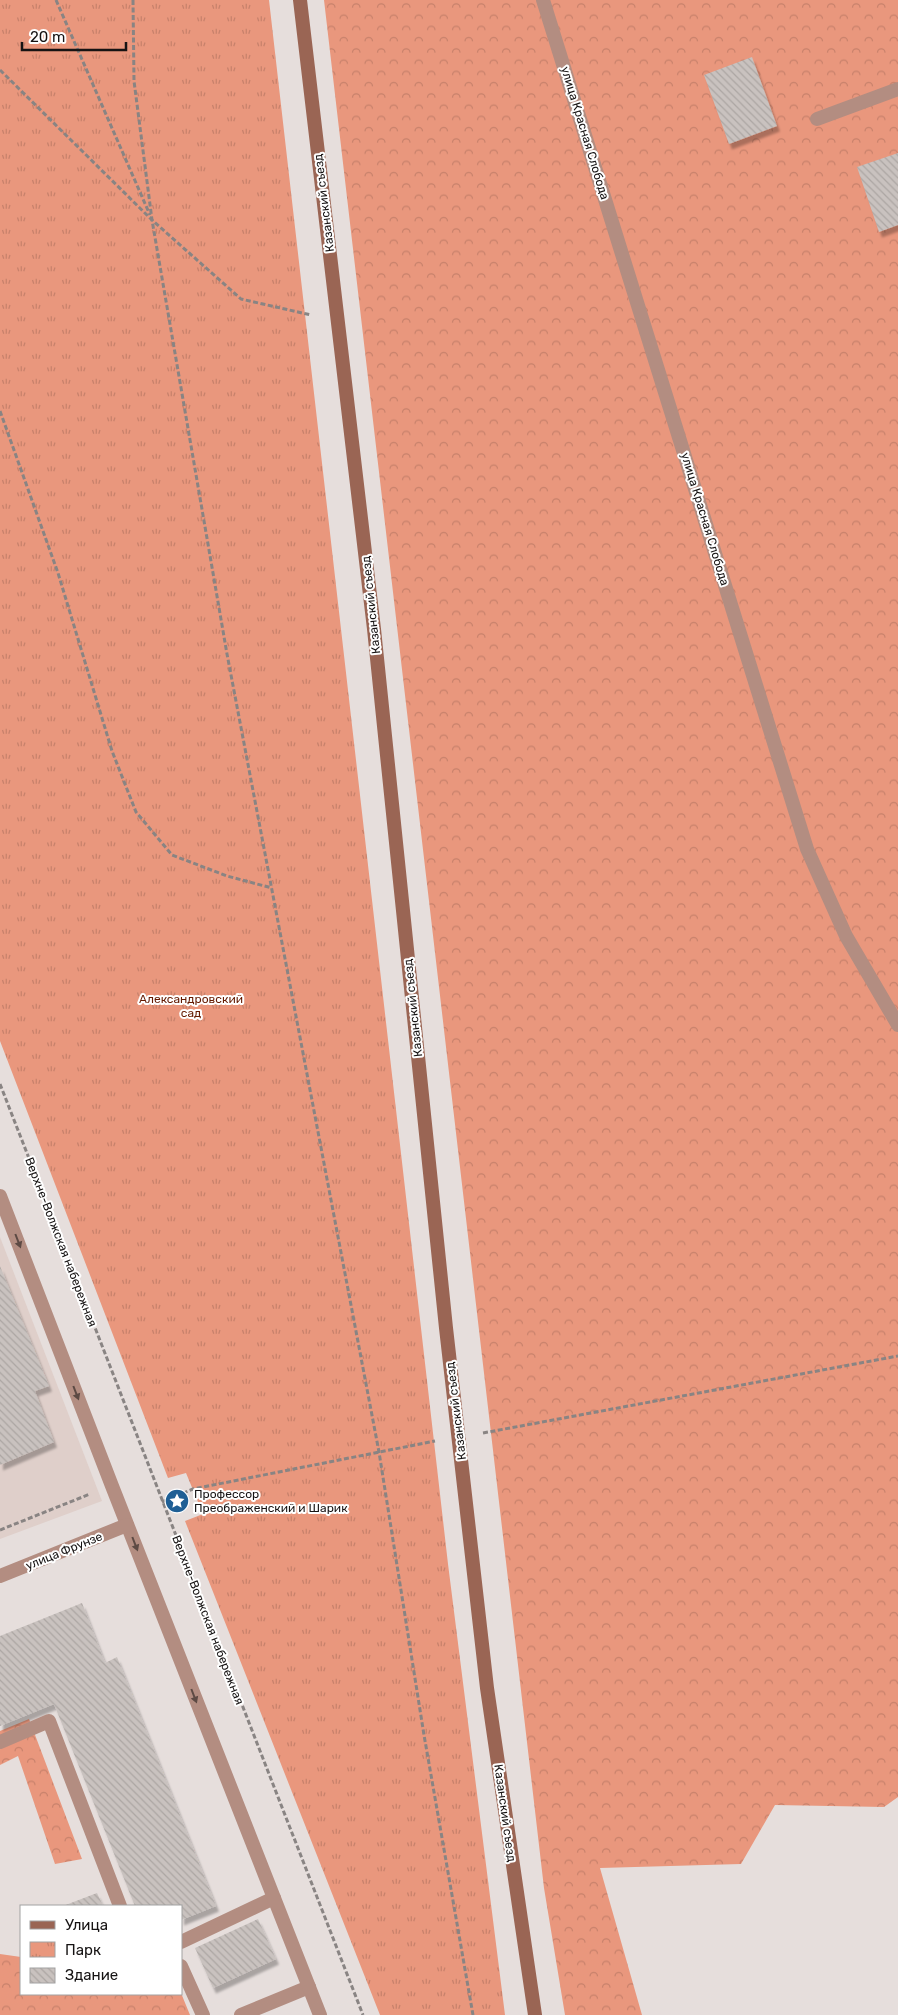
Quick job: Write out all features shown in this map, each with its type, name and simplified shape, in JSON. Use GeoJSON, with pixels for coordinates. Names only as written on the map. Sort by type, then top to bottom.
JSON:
{"type":"FeatureCollection","features":[{"type":"Feature","properties":{"kind":"main road","name":"Казанский съезд"},"geometry":{"type":"LineString","coordinates":[[300,0],[374,629],[446,1328],[487,1688],[534,2015]]}},
{"type":"Feature","properties":{"kind":"street","name":"улица Красная Слобода"},"geometry":{"type":"LineString","coordinates":[[543,0],[807,849],[846,936],[898,1026]]}},
{"type":"Feature","properties":{"kind":"street"},"geometry":{"type":"LineString","coordinates":[[817,119],[898,89]]}},
{"type":"Feature","properties":{"kind":"street"},"geometry":{"type":"LineString","coordinates":[[0,1196],[320,2015]]}},
{"type":"Feature","properties":{"kind":"street","name":"улица Фрунзе"},"geometry":{"type":"LineString","coordinates":[[0,1576],[127,1525]]}},
{"type":"Feature","properties":{"kind":"street"},"geometry":{"type":"LineString","coordinates":[[0,1742],[49,1721],[120,1905]]}},
{"type":"Feature","properties":{"kind":"street"},"geometry":{"type":"LineString","coordinates":[[182,1942],[274,1898]]}},
{"type":"Feature","properties":{"kind":"street"},"geometry":{"type":"LineString","coordinates":[[182,1968],[203,2015]]}},
{"type":"Feature","properties":{"kind":"street"},"geometry":{"type":"LineString","coordinates":[[241,2015],[309,1987]]}},
{"type":"Feature","properties":{"kind":"path"},"geometry":{"type":"LineString","coordinates":[[56,0],[152,220]]}},
{"type":"Feature","properties":{"kind":"path"},"geometry":{"type":"LineString","coordinates":[[133,0],[134,81],[152,220],[226,644],[379,1452],[424,1735],[473,2015]]}},
{"type":"Feature","properties":{"kind":"path"},"geometry":{"type":"LineString","coordinates":[[0,70],[152,220],[241,299],[338,320]]}},
{"type":"Feature","properties":{"kind":"path"},"geometry":{"type":"LineString","coordinates":[[0,411],[58,573],[112,751],[136,812],[172,855],[227,876],[272,888]]}},
{"type":"Feature","properties":{"kind":"path","name":"Верхне-Волжская набережная"},"geometry":{"type":"LineString","coordinates":[[0,1084],[363,2015]]}},
{"type":"Feature","properties":{"kind":"path"},"geometry":{"type":"LineString","coordinates":[[494,1431],[898,1356]]}},
{"type":"Feature","properties":{"kind":"path"},"geometry":{"type":"LineString","coordinates":[[162,1502],[193,1489],[379,1452]]}},
{"type":"Feature","properties":{"kind":"path"},"geometry":{"type":"LineString","coordinates":[[0,1530],[96,1492]]}},
{"type":"Feature","properties":{"kind":"shaded area"},"geometry":{"type":"Polygon","coordinates":[[[0,1237],[102,1501],[0,1539],[0,1237]]]}},
{"type":"Feature","properties":{"kind":"green space","name":"Александровский сад"},"geometry":{"type":"Polygon","coordinates":[[[0,0],[269,0],[448,1564],[505,2015],[380,2015],[185,1521],[203,1514],[186,1473],[168,1478],[0,1041],[0,0]]]}},
{"type":"Feature","properties":{"kind":"green space"},"geometry":{"type":"Polygon","coordinates":[[[324,0],[898,0],[898,1797],[884,1807],[775,1805],[741,1864],[600,1868],[642,2015],[565,2015],[544,1888],[324,0]]]}},
{"type":"Feature","properties":{"kind":"green space"},"geometry":{"type":"Polygon","coordinates":[[[29,1719],[82,1859],[55,1864],[18,1756],[0,1765],[0,1731],[29,1719]]]}},
{"type":"Feature","properties":{"kind":"green space"},"geometry":{"type":"Polygon","coordinates":[[[0,1954],[20,1957],[20,1995],[182,1995],[190,2015],[0,2015],[0,1954]]]}},
{"type":"Feature","properties":{"kind":"building"},"geometry":{"type":"Polygon","coordinates":[[[752,57],[777,126],[729,144],[704,75],[752,57]]]}},
{"type":"Feature","properties":{"kind":"building"},"geometry":{"type":"Polygon","coordinates":[[[898,153],[898,225],[879,232],[857,167],[898,153]]]}},
{"type":"Feature","properties":{"kind":"building"},"geometry":{"type":"Polygon","coordinates":[[[0,1266],[49,1386],[35,1391],[54,1442],[0,1465],[0,1266]]]}},
{"type":"Feature","properties":{"kind":"building"},"geometry":{"type":"Polygon","coordinates":[[[82,1603],[105,1663],[117,1657],[216,1906],[182,1920],[182,1905],[135,1905],[54,1704],[0,1726],[0,1636],[82,1603]]]}},
{"type":"Feature","properties":{"kind":"building"},"geometry":{"type":"Polygon","coordinates":[[[97,1893],[103,1905],[66,1905],[97,1893]]]}},
{"type":"Feature","properties":{"kind":"building"},"geometry":{"type":"Polygon","coordinates":[[[258,1919],[276,1959],[213,1988],[195,1948],[258,1919]]]}},
{"type":"Feature","properties":{"kind":"place","name":"Профессор Преображенский и Шарик"},"geometry":{"type":"Point","coordinates":[177,1501]}}]}
